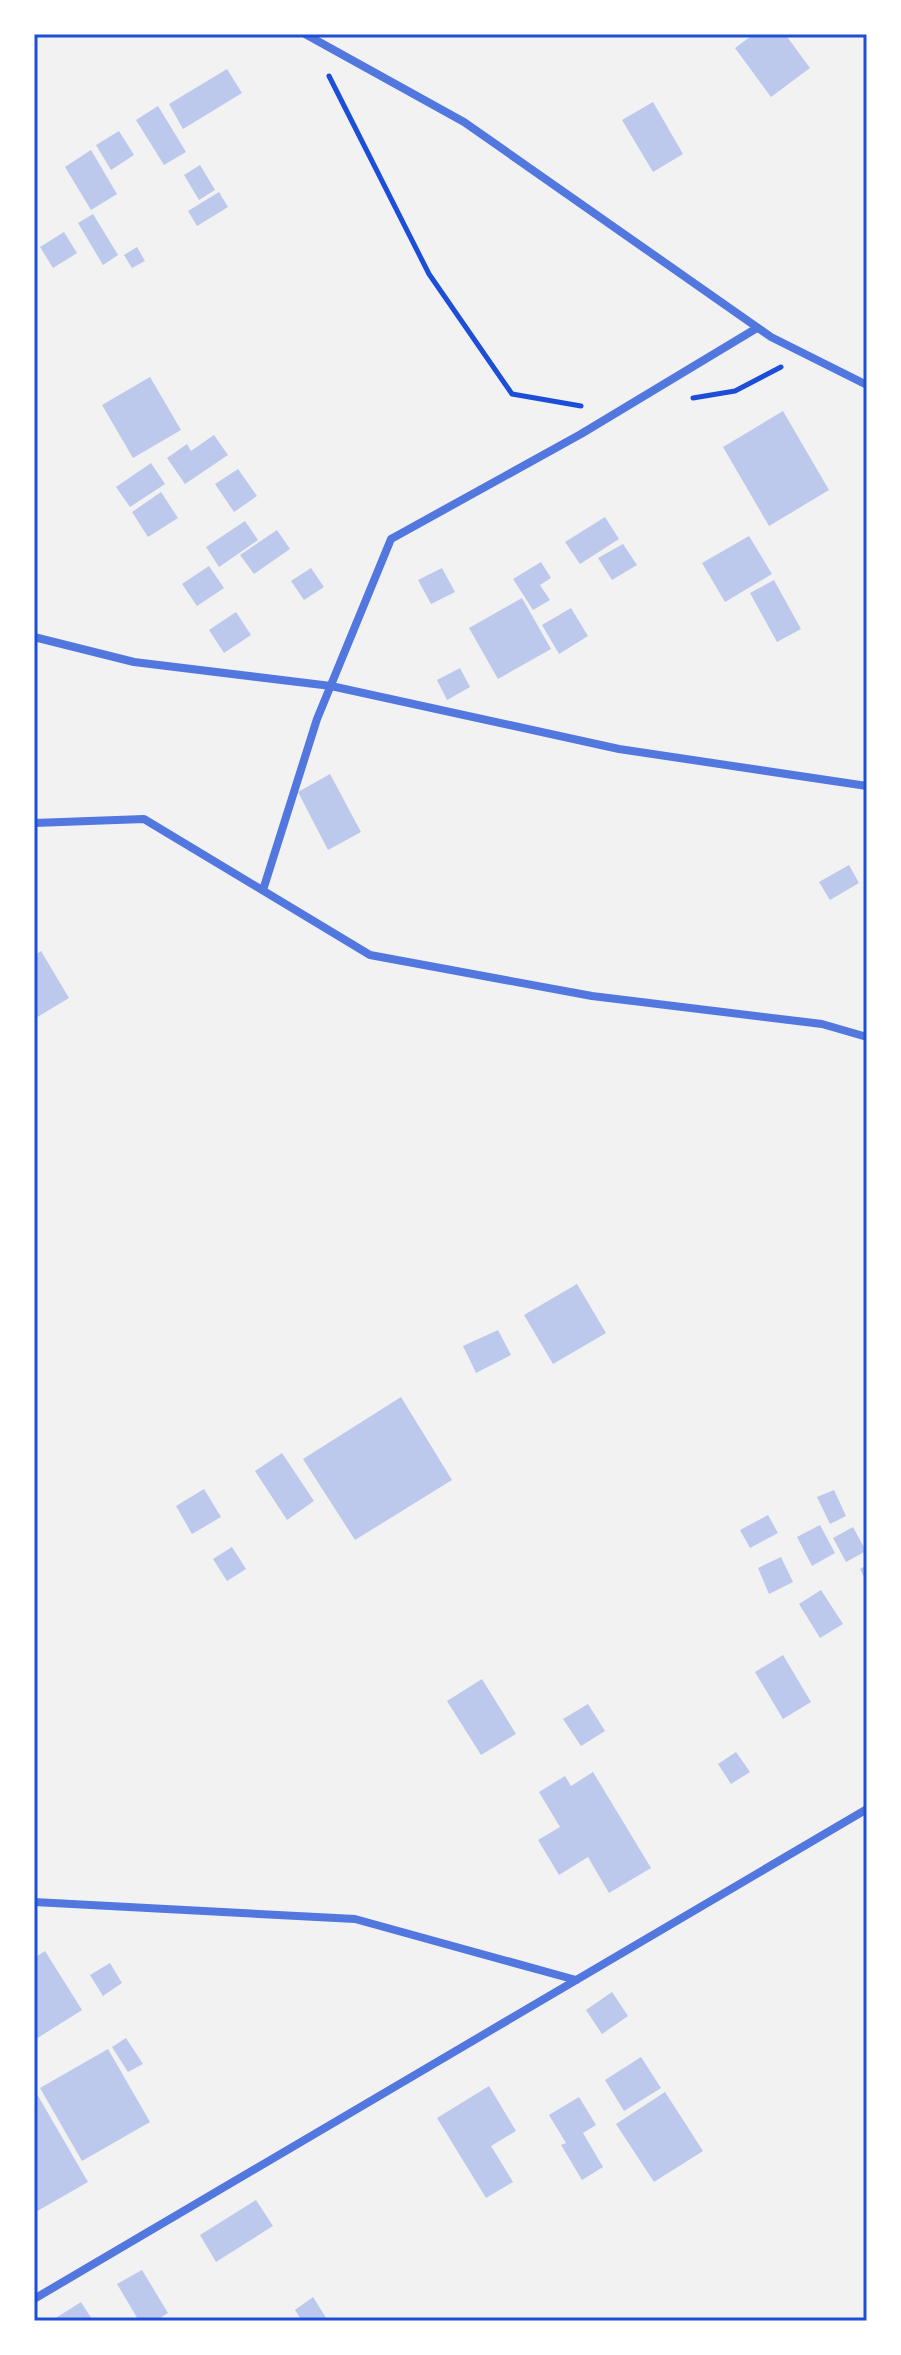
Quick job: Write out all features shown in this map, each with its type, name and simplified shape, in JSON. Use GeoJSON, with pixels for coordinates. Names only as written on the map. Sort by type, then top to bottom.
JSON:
{"type":"FeatureCollection","features":[{"type":"Feature","properties":{"kind":"street"},"geometry":{"type":"LineString","coordinates":[[307,35],[464,122],[757,328],[867,385]]}},
{"type":"Feature","properties":{"kind":"street"},"geometry":{"type":"LineString","coordinates":[[263,890],[317,719],[391,539],[757,328]]}},
{"type":"Feature","properties":{"kind":"street"},"geometry":{"type":"LineString","coordinates":[[34,637],[134,662],[331,686],[619,749],[867,786]]}},
{"type":"Feature","properties":{"kind":"street"},"geometry":{"type":"LineString","coordinates":[[34,823],[144,819],[370,955],[592,996],[822,1024],[867,1037]]}},
{"type":"Feature","properties":{"kind":"street"},"geometry":{"type":"LineString","coordinates":[[34,2299],[867,1809]]}},
{"type":"Feature","properties":{"kind":"street"},"geometry":{"type":"LineString","coordinates":[[34,1902],[355,1919],[576,1980]]}},
{"type":"Feature","properties":{"kind":"path"},"geometry":{"type":"LineString","coordinates":[[307,35],[429,274],[512,394],[609,411],[621,409]]}},
{"type":"Feature","properties":{"kind":"path"},"geometry":{"type":"LineString","coordinates":[[678,400],[735,391],[806,355]]}},
{"type":"Feature","properties":{"kind":"building"},"geometry":{"type":"Polygon","coordinates":[[[754,34],[785,34],[810,68],[771,97],[735,48],[754,34]]]}},
{"type":"Feature","properties":{"kind":"building"},"geometry":{"type":"Polygon","coordinates":[[[227,69],[242,93],[183,129],[169,104],[227,69]]]}},
{"type":"Feature","properties":{"kind":"building"},"geometry":{"type":"Polygon","coordinates":[[[653,102],[683,154],[653,172],[622,120],[653,102]]]}},
{"type":"Feature","properties":{"kind":"building"},"geometry":{"type":"Polygon","coordinates":[[[158,106],[186,152],[164,165],[136,120],[158,106]]]}},
{"type":"Feature","properties":{"kind":"building"},"geometry":{"type":"Polygon","coordinates":[[[119,131],[134,155],[111,170],[96,145],[119,131]]]}},
{"type":"Feature","properties":{"kind":"building"},"geometry":{"type":"Polygon","coordinates":[[[91,150],[117,194],[91,210],[65,167],[91,150]]]}},
{"type":"Feature","properties":{"kind":"building"},"geometry":{"type":"Polygon","coordinates":[[[200,165],[215,190],[199,200],[184,175],[200,165]]]}},
{"type":"Feature","properties":{"kind":"building"},"geometry":{"type":"Polygon","coordinates":[[[219,192],[228,207],[197,226],[188,211],[219,192]]]}},
{"type":"Feature","properties":{"kind":"building"},"geometry":{"type":"Polygon","coordinates":[[[93,214],[118,255],[103,265],[78,223],[93,214]]]}},
{"type":"Feature","properties":{"kind":"building"},"geometry":{"type":"Polygon","coordinates":[[[64,232],[77,253],[53,268],[40,247],[64,232]]]}},
{"type":"Feature","properties":{"kind":"building"},"geometry":{"type":"Polygon","coordinates":[[[137,247],[145,261],[132,268],[124,255],[137,247]]]}},
{"type":"Feature","properties":{"kind":"building"},"geometry":{"type":"Polygon","coordinates":[[[150,377],[181,430],[133,458],[102,405],[150,377]]]}},
{"type":"Feature","properties":{"kind":"building"},"geometry":{"type":"Polygon","coordinates":[[[783,411],[829,490],[769,526],[723,447],[783,411]]]}},
{"type":"Feature","properties":{"kind":"building"},"geometry":{"type":"Polygon","coordinates":[[[214,435],[228,455],[185,484],[167,458],[187,444],[191,451],[214,435]]]}},
{"type":"Feature","properties":{"kind":"building"},"geometry":{"type":"Polygon","coordinates":[[[151,463],[165,484],[130,507],[116,487],[151,463]]]}},
{"type":"Feature","properties":{"kind":"building"},"geometry":{"type":"Polygon","coordinates":[[[238,469],[257,496],[234,512],[215,484],[238,469]]]}},
{"type":"Feature","properties":{"kind":"building"},"geometry":{"type":"Polygon","coordinates":[[[161,492],[178,518],[148,537],[132,512],[161,492]]]}},
{"type":"Feature","properties":{"kind":"building"},"geometry":{"type":"Polygon","coordinates":[[[605,517],[619,539],[580,564],[565,542],[605,517]]]}},
{"type":"Feature","properties":{"kind":"building"},"geometry":{"type":"Polygon","coordinates":[[[245,521],[258,540],[219,567],[206,547],[245,521]]]}},
{"type":"Feature","properties":{"kind":"building"},"geometry":{"type":"Polygon","coordinates":[[[277,530],[290,549],[254,574],[240,555],[277,530]]]}},
{"type":"Feature","properties":{"kind":"building"},"geometry":{"type":"Polygon","coordinates":[[[749,536],[772,574],[725,602],[702,563],[749,536]]]}},
{"type":"Feature","properties":{"kind":"building"},"geometry":{"type":"Polygon","coordinates":[[[623,544],[637,565],[612,580],[598,558],[623,544]]]}},
{"type":"Feature","properties":{"kind":"building"},"geometry":{"type":"Polygon","coordinates":[[[541,562],[551,578],[540,585],[550,600],[533,610],[513,579],[541,562]]]}},
{"type":"Feature","properties":{"kind":"building"},"geometry":{"type":"Polygon","coordinates":[[[209,566],[224,588],[197,606],[182,584],[209,566]]]}},
{"type":"Feature","properties":{"kind":"building"},"geometry":{"type":"Polygon","coordinates":[[[311,568],[324,587],[304,600],[291,581],[311,568]]]}},
{"type":"Feature","properties":{"kind":"building"},"geometry":{"type":"Polygon","coordinates":[[[442,568],[455,592],[431,604],[418,580],[442,568]]]}},
{"type":"Feature","properties":{"kind":"building"},"geometry":{"type":"Polygon","coordinates":[[[774,580],[801,629],[777,642],[750,593],[774,580]]]}},
{"type":"Feature","properties":{"kind":"building"},"geometry":{"type":"Polygon","coordinates":[[[522,598],[551,649],[498,679],[469,628],[522,598]]]}},
{"type":"Feature","properties":{"kind":"building"},"geometry":{"type":"Polygon","coordinates":[[[571,608],[588,636],[559,654],[542,625],[571,608]]]}},
{"type":"Feature","properties":{"kind":"building"},"geometry":{"type":"Polygon","coordinates":[[[236,612],[251,635],[224,653],[209,630],[236,612]]]}},
{"type":"Feature","properties":{"kind":"building"},"geometry":{"type":"Polygon","coordinates":[[[460,668],[470,687],[447,700],[437,680],[460,668]]]}},
{"type":"Feature","properties":{"kind":"building"},"geometry":{"type":"Polygon","coordinates":[[[330,774],[361,832],[328,850],[298,792],[330,774]]]}},
{"type":"Feature","properties":{"kind":"building"},"geometry":{"type":"Polygon","coordinates":[[[849,865],[859,883],[830,900],[819,882],[849,865]]]}},
{"type":"Feature","properties":{"kind":"building"},"geometry":{"type":"Polygon","coordinates":[[[41,951],[69,998],[34,1019],[34,956],[41,951]]]}},
{"type":"Feature","properties":{"kind":"building"},"geometry":{"type":"Polygon","coordinates":[[[577,1284],[606,1333],[553,1364],[524,1315],[577,1284]]]}},
{"type":"Feature","properties":{"kind":"building"},"geometry":{"type":"Polygon","coordinates":[[[498,1330],[511,1355],[476,1373],[463,1346],[498,1330]]]}},
{"type":"Feature","properties":{"kind":"building"},"geometry":{"type":"Polygon","coordinates":[[[401,1397],[452,1480],[355,1540],[303,1459],[401,1397]]]}},
{"type":"Feature","properties":{"kind":"building"},"geometry":{"type":"Polygon","coordinates":[[[282,1453],[314,1501],[287,1520],[255,1471],[282,1453]]]}},
{"type":"Feature","properties":{"kind":"building"},"geometry":{"type":"Polygon","coordinates":[[[204,1489],[221,1517],[192,1534],[176,1506],[204,1489]]]}},
{"type":"Feature","properties":{"kind":"building"},"geometry":{"type":"Polygon","coordinates":[[[834,1490],[846,1516],[830,1524],[817,1497],[834,1490]]]}},
{"type":"Feature","properties":{"kind":"building"},"geometry":{"type":"Polygon","coordinates":[[[768,1515],[778,1533],[750,1548],[740,1530],[768,1515]]]}},
{"type":"Feature","properties":{"kind":"building"},"geometry":{"type":"Polygon","coordinates":[[[820,1525],[835,1553],[812,1566],[797,1537],[820,1525]]]}},
{"type":"Feature","properties":{"kind":"building"},"geometry":{"type":"Polygon","coordinates":[[[853,1527],[866,1551],[846,1562],[833,1538],[853,1527]]]}},
{"type":"Feature","properties":{"kind":"building"},"geometry":{"type":"Polygon","coordinates":[[[232,1547],[246,1569],[227,1581],[213,1559],[232,1547]]]}},
{"type":"Feature","properties":{"kind":"building"},"geometry":{"type":"Polygon","coordinates":[[[781,1557],[793,1582],[769,1594],[758,1568],[781,1557]]]}},
{"type":"Feature","properties":{"kind":"building"},"geometry":{"type":"Polygon","coordinates":[[[867,1565],[867,1583],[860,1569],[867,1565]]]}},
{"type":"Feature","properties":{"kind":"building"},"geometry":{"type":"Polygon","coordinates":[[[821,1590],[843,1624],[820,1638],[799,1604],[821,1590]]]}},
{"type":"Feature","properties":{"kind":"building"},"geometry":{"type":"Polygon","coordinates":[[[783,1655],[811,1702],[783,1719],[755,1672],[783,1655]]]}},
{"type":"Feature","properties":{"kind":"building"},"geometry":{"type":"Polygon","coordinates":[[[482,1679],[516,1734],[481,1755],[447,1701],[482,1679]]]}},
{"type":"Feature","properties":{"kind":"building"},"geometry":{"type":"Polygon","coordinates":[[[588,1704],[605,1731],[581,1746],[563,1719],[588,1704]]]}},
{"type":"Feature","properties":{"kind":"building"},"geometry":{"type":"Polygon","coordinates":[[[736,1752],[750,1772],[731,1784],[718,1764],[736,1752]]]}},
{"type":"Feature","properties":{"kind":"building"},"geometry":{"type":"Polygon","coordinates":[[[593,1772],[651,1868],[609,1893],[588,1857],[559,1875],[538,1840],[560,1827],[539,1792],[565,1776],[571,1786],[593,1772]]]}},
{"type":"Feature","properties":{"kind":"building"},"geometry":{"type":"Polygon","coordinates":[[[45,1951],[82,2010],[36,2039],[34,1958],[45,1951]]]}},
{"type":"Feature","properties":{"kind":"building"},"geometry":{"type":"Polygon","coordinates":[[[110,1963],[122,1983],[103,1996],[90,1975],[110,1963]]]}},
{"type":"Feature","properties":{"kind":"building"},"geometry":{"type":"Polygon","coordinates":[[[612,1992],[628,2016],[602,2034],[586,2010],[612,1992]]]}},
{"type":"Feature","properties":{"kind":"building"},"geometry":{"type":"Polygon","coordinates":[[[126,2038],[143,2064],[128,2072],[112,2047],[126,2038]]]}},
{"type":"Feature","properties":{"kind":"building"},"geometry":{"type":"Polygon","coordinates":[[[108,2049],[150,2122],[82,2161],[40,2088],[108,2049]]]}},
{"type":"Feature","properties":{"kind":"building"},"geometry":{"type":"Polygon","coordinates":[[[641,2057],[661,2088],[624,2111],[605,2080],[641,2057]]]}},
{"type":"Feature","properties":{"kind":"building"},"geometry":{"type":"Polygon","coordinates":[[[489,2086],[516,2131],[491,2146],[513,2182],[486,2198],[437,2118],[489,2086]]]}},
{"type":"Feature","properties":{"kind":"building"},"geometry":{"type":"Polygon","coordinates":[[[34,2089],[88,2182],[34,2213],[34,2089]]]}},
{"type":"Feature","properties":{"kind":"building"},"geometry":{"type":"Polygon","coordinates":[[[665,2092],[703,2151],[654,2182],[616,2124],[665,2092]]]}},
{"type":"Feature","properties":{"kind":"building"},"geometry":{"type":"Polygon","coordinates":[[[579,2097],[596,2125],[583,2133],[603,2167],[582,2180],[561,2145],[566,2143],[549,2115],[579,2097]]]}},
{"type":"Feature","properties":{"kind":"building"},"geometry":{"type":"Polygon","coordinates":[[[256,2200],[273,2226],[216,2262],[200,2235],[256,2200]]]}},
{"type":"Feature","properties":{"kind":"building"},"geometry":{"type":"Polygon","coordinates":[[[142,2270],[168,2313],[155,2321],[139,2321],[117,2284],[142,2270]]]}},
{"type":"Feature","properties":{"kind":"building"},"geometry":{"type":"Polygon","coordinates":[[[313,2297],[328,2321],[302,2321],[295,2310],[313,2297]]]}},
{"type":"Feature","properties":{"kind":"building"},"geometry":{"type":"Polygon","coordinates":[[[81,2302],[93,2321],[51,2321],[81,2302]]]}}]}
